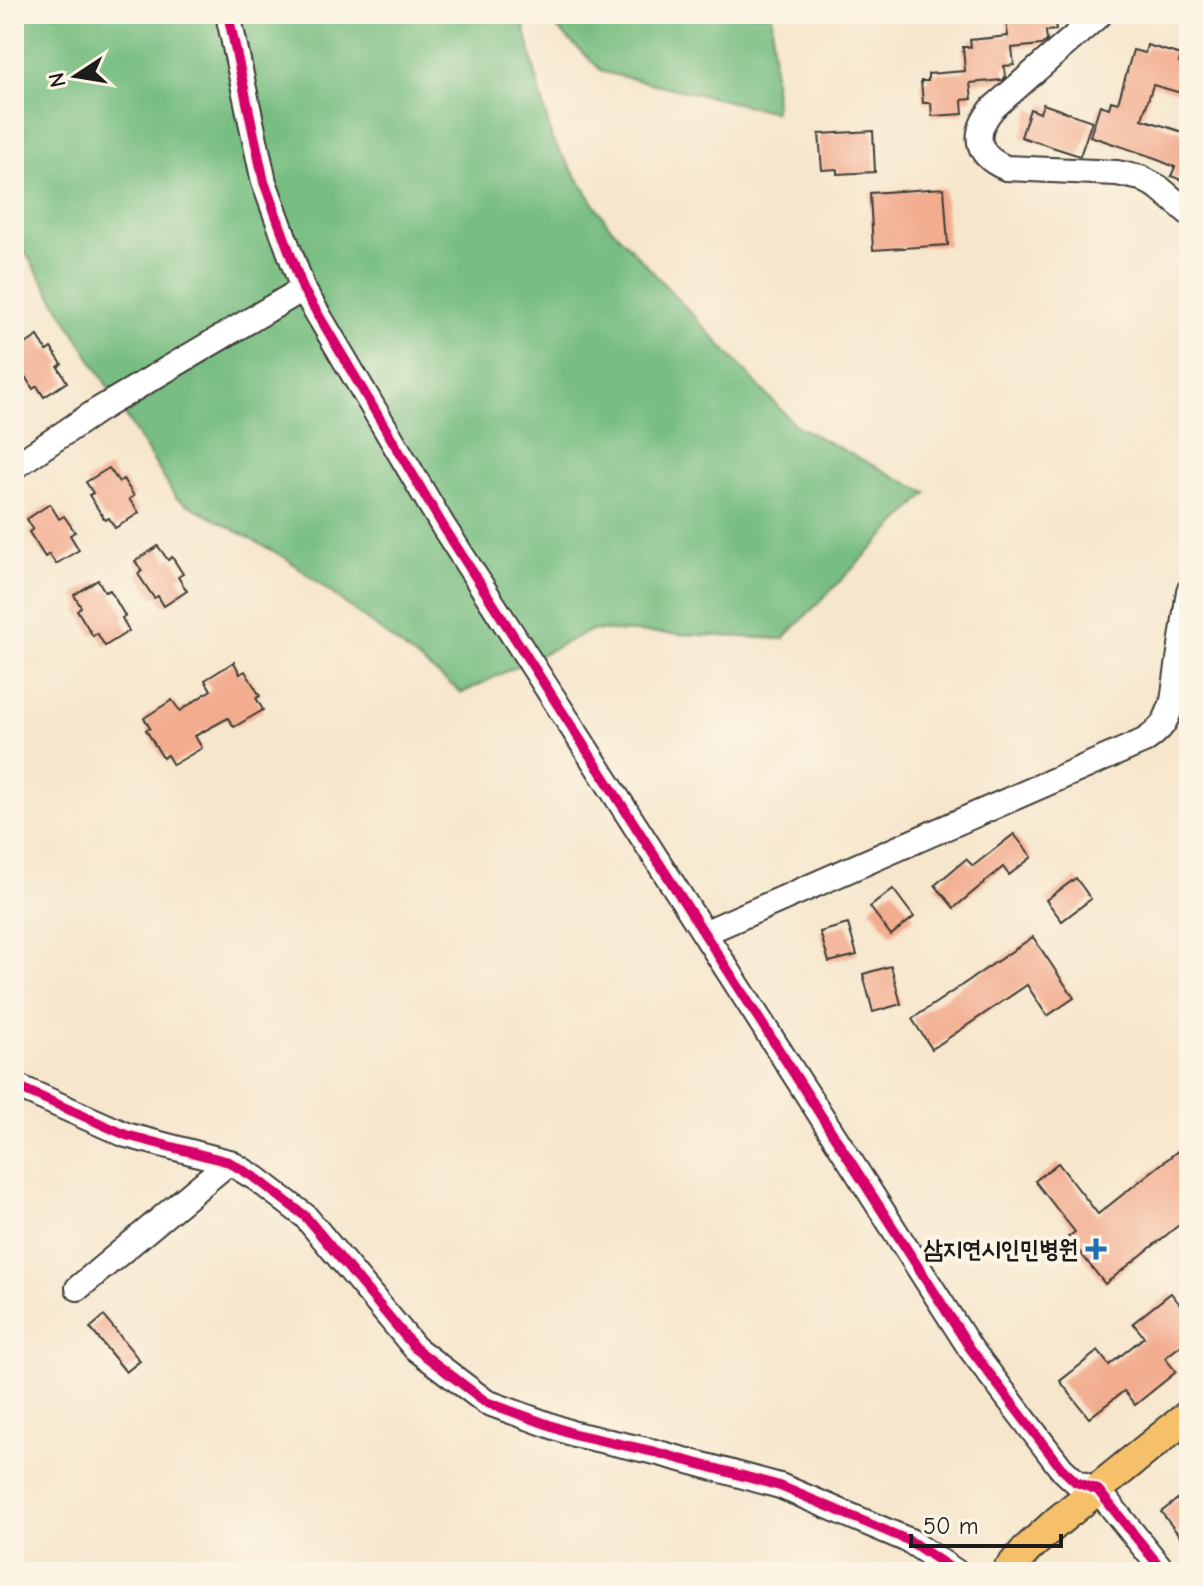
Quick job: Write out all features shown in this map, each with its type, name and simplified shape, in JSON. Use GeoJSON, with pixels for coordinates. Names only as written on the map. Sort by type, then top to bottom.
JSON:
{"type":"FeatureCollection","features":[{"type":"Feature","properties":{"kind":"main road"},"geometry":{"type":"LineString","coordinates":[[1007,1572],[1026,1550],[1189,1415]]}},
{"type":"Feature","properties":{"kind":"street"},"geometry":{"type":"LineString","coordinates":[[228,14],[264,182],[303,289],[443,526],[970,1348],[1061,1468],[1076,1482],[1098,1490],[1164,1572]]}},
{"type":"Feature","properties":{"kind":"street"},"geometry":{"type":"LineString","coordinates":[[1100,14],[993,108],[981,122],[979,136],[983,150],[991,162],[1006,168],[1117,173],[1141,178],[1158,187],[1189,213]]}},
{"type":"Feature","properties":{"kind":"street"},"geometry":{"type":"LineString","coordinates":[[14,467],[98,410],[303,289]]}},
{"type":"Feature","properties":{"kind":"street"},"geometry":{"type":"LineString","coordinates":[[704,933],[1144,741],[1160,731],[1173,701],[1189,591]]}},
{"type":"Feature","properties":{"kind":"street"},"geometry":{"type":"LineString","coordinates":[[14,1085],[126,1135],[229,1162],[257,1179],[305,1216],[415,1348],[486,1402],[574,1434],[780,1486],[910,1541],[956,1572]]}},
{"type":"Feature","properties":{"kind":"street"},"geometry":{"type":"LineString","coordinates":[[78,1288],[229,1162]]}},
{"type":"Feature","properties":{"kind":"green space"},"geometry":{"type":"Polygon","coordinates":[[[14,14],[521,14],[552,140],[608,224],[795,425],[927,493],[783,639],[591,630],[462,693],[286,558],[176,498],[14,234],[14,14]]]}},
{"type":"Feature","properties":{"kind":"green space"},"geometry":{"type":"Polygon","coordinates":[[[542,14],[772,14],[775,112],[603,72],[542,14]]]}},
{"type":"Feature","properties":{"kind":"building"},"geometry":{"type":"Polygon","coordinates":[[[1005,14],[1054,14],[1056,30],[1046,31],[1047,41],[1041,45],[1012,48],[1014,65],[1004,66],[1003,80],[970,83],[972,99],[962,100],[963,114],[932,116],[931,103],[923,103],[921,81],[928,81],[928,74],[965,71],[963,47],[971,47],[970,40],[1008,36],[1005,14]]]}},
{"type":"Feature","properties":{"kind":"building"},"geometry":{"type":"Polygon","coordinates":[[[1147,45],[1181,55],[1179,63],[1189,66],[1181,93],[1153,85],[1142,119],[1189,134],[1189,183],[1171,176],[1175,167],[1090,136],[1100,105],[1109,108],[1111,101],[1118,103],[1133,50],[1145,53],[1147,45]]]}},
{"type":"Feature","properties":{"kind":"building"},"geometry":{"type":"Polygon","coordinates":[[[1043,104],[1092,121],[1080,156],[1021,137],[1030,109],[1040,113],[1043,104]]]}},
{"type":"Feature","properties":{"kind":"building"},"geometry":{"type":"Polygon","coordinates":[[[873,131],[875,172],[837,174],[837,169],[822,170],[819,134],[873,131]]]}},
{"type":"Feature","properties":{"kind":"building"},"geometry":{"type":"Polygon","coordinates":[[[944,188],[948,245],[873,250],[870,193],[944,188]]]}},
{"type":"Feature","properties":{"kind":"building"},"geometry":{"type":"Polygon","coordinates":[[[38,336],[47,351],[51,348],[62,364],[58,367],[67,382],[44,397],[37,386],[33,389],[17,364],[21,362],[15,351],[38,336]]]}},
{"type":"Feature","properties":{"kind":"building"},"geometry":{"type":"Polygon","coordinates":[[[109,468],[119,482],[123,479],[134,496],[129,499],[139,513],[115,528],[109,518],[105,520],[89,495],[93,493],[86,482],[109,468]]]}},
{"type":"Feature","properties":{"kind":"building"},"geometry":{"type":"Polygon","coordinates":[[[50,504],[59,519],[64,516],[75,532],[70,535],[79,550],[56,564],[49,554],[45,557],[29,532],[33,529],[27,519],[50,504]]]}},
{"type":"Feature","properties":{"kind":"building"},"geometry":{"type":"Polygon","coordinates":[[[158,546],[168,560],[172,557],[183,574],[178,577],[187,591],[164,606],[158,596],[154,598],[138,574],[142,571],[135,561],[158,546]]]}},
{"type":"Feature","properties":{"kind":"building"},"geometry":{"type":"Polygon","coordinates":[[[98,580],[105,592],[110,590],[125,616],[122,618],[129,631],[105,646],[97,633],[93,636],[77,610],[81,607],[74,595],[98,580]]]}},
{"type":"Feature","properties":{"kind":"building"},"geometry":{"type":"Polygon","coordinates":[[[234,662],[240,674],[245,671],[260,696],[256,698],[263,710],[234,727],[228,718],[195,736],[202,748],[173,765],[167,755],[163,758],[146,730],[150,728],[144,718],[172,700],[180,711],[211,690],[205,680],[234,662]]]}},
{"type":"Feature","properties":{"kind":"building"},"geometry":{"type":"Polygon","coordinates":[[[1014,834],[1032,857],[1009,875],[1003,867],[954,908],[935,885],[966,859],[973,866],[1014,834]]]}},
{"type":"Feature","properties":{"kind":"building"},"geometry":{"type":"Polygon","coordinates":[[[1076,878],[1091,899],[1062,921],[1046,900],[1076,878]]]}},
{"type":"Feature","properties":{"kind":"building"},"geometry":{"type":"Polygon","coordinates":[[[893,889],[914,917],[891,935],[870,907],[893,889]]]}},
{"type":"Feature","properties":{"kind":"building"},"geometry":{"type":"Polygon","coordinates":[[[848,924],[857,955],[829,962],[820,932],[848,924]]]}},
{"type":"Feature","properties":{"kind":"building"},"geometry":{"type":"Polygon","coordinates":[[[1033,937],[1074,998],[1047,1016],[1027,985],[932,1049],[912,1019],[1033,937]]]}},
{"type":"Feature","properties":{"kind":"building"},"geometry":{"type":"Polygon","coordinates":[[[891,966],[901,1004],[873,1012],[863,974],[891,966]]]}},
{"type":"Feature","properties":{"kind":"building"},"geometry":{"type":"Polygon","coordinates":[[[1189,1142],[1189,1217],[1105,1284],[1068,1237],[1075,1232],[1035,1181],[1058,1163],[1098,1214],[1189,1142]]]}},
{"type":"Feature","properties":{"kind":"building"},"geometry":{"type":"Polygon","coordinates":[[[1171,1293],[1189,1316],[1189,1339],[1165,1358],[1176,1372],[1135,1405],[1124,1391],[1089,1418],[1060,1381],[1098,1351],[1109,1365],[1144,1337],[1133,1323],[1171,1293]]]}},
{"type":"Feature","properties":{"kind":"building"},"geometry":{"type":"Polygon","coordinates":[[[104,1316],[140,1361],[126,1372],[90,1328],[104,1316]]]}},
{"type":"Feature","properties":{"kind":"building"},"geometry":{"type":"Polygon","coordinates":[[[1189,1490],[1189,1548],[1161,1512],[1189,1490]]]}},
{"type":"Feature","properties":{"kind":"cycle path"},"geometry":{"type":"LineString","coordinates":[[228,14],[264,182],[303,289],[443,526],[970,1348],[1061,1468],[1076,1482],[1098,1490],[1164,1572]]}},
{"type":"Feature","properties":{"kind":"cycle path"},"geometry":{"type":"LineString","coordinates":[[14,1085],[126,1135],[229,1162],[257,1179],[305,1216],[415,1348],[486,1402],[574,1434],[780,1486],[910,1541],[956,1572]]}},
{"type":"Feature","properties":{"kind":"place","name":"삼지연시인민병원"},"geometry":{"type":"Point","coordinates":[1096,1249]}}]}
